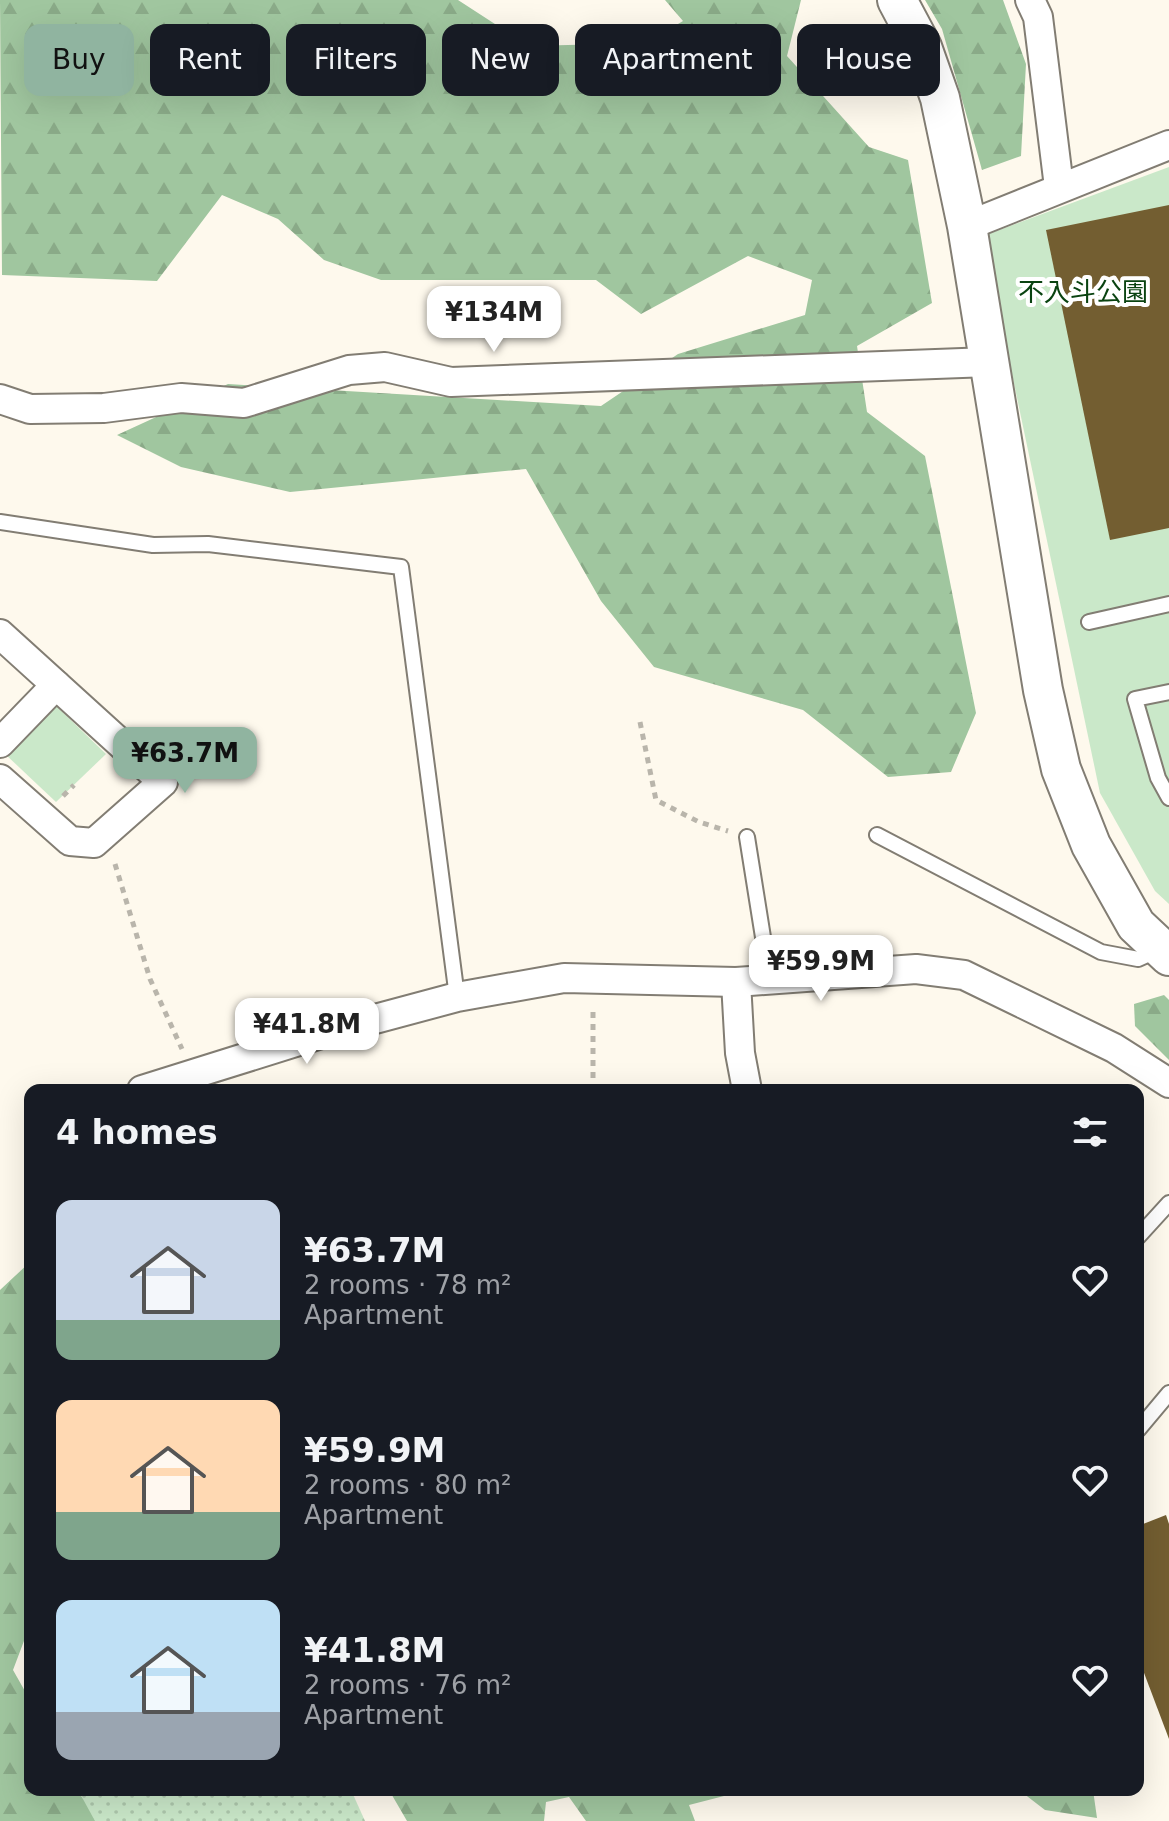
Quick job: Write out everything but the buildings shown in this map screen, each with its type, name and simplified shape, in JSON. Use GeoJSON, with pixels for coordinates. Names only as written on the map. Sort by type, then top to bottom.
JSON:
{"type":"FeatureCollection","features":[{"type":"Feature","properties":{"kind":"street"},"geometry":{"type":"LineString","coordinates":[[897,0],[922,47],[940,98],[967,226],[1043,690],[1061,769],[1091,845],[1136,925],[1165,952]]}},
{"type":"Feature","properties":{"kind":"street"},"geometry":{"type":"LineString","coordinates":[[1030,0],[1038,17],[1059,187]]}},
{"type":"Feature","properties":{"kind":"street"},"geometry":{"type":"LineString","coordinates":[[967,226],[1169,145]]}},
{"type":"Feature","properties":{"kind":"street"},"geometry":{"type":"LineString","coordinates":[[0,399],[30,409],[104,408],[181,398],[244,403],[349,370],[385,367],[451,382],[989,362]]}},
{"type":"Feature","properties":{"kind":"street"},"geometry":{"type":"LineString","coordinates":[[0,634],[163,782],[94,843],[70,841],[0,779]]}},
{"type":"Feature","properties":{"kind":"street"},"geometry":{"type":"LineString","coordinates":[[0,743],[56,685]]}},
{"type":"Feature","properties":{"kind":"street"},"geometry":{"type":"LineString","coordinates":[[182,1081],[334,1030],[457,997],[564,978],[736,982],[916,969],[964,975],[1114,1048],[1169,1083]]}},
{"type":"Feature","properties":{"kind":"street"},"geometry":{"type":"LineString","coordinates":[[736,982],[740,1053],[746,1084]]}},
{"type":"Feature","properties":{"kind":"lane"},"geometry":{"type":"LineString","coordinates":[[0,522],[153,545],[208,544],[401,567],[457,997]]}},
{"type":"Feature","properties":{"kind":"lane"},"geometry":{"type":"LineString","coordinates":[[1089,622],[1169,604]]}},
{"type":"Feature","properties":{"kind":"lane"},"geometry":{"type":"LineString","coordinates":[[1169,692],[1135,699],[1162,765],[1169,798]]}},
{"type":"Feature","properties":{"kind":"lane"},"geometry":{"type":"LineString","coordinates":[[877,835],[1101,952],[1138,959],[1165,952]]}},
{"type":"Feature","properties":{"kind":"lane"},"geometry":{"type":"LineString","coordinates":[[747,837],[770,981]]}},
{"type":"Feature","properties":{"kind":"lane"},"geometry":{"type":"LineString","coordinates":[[1144,1230],[1169,1203]]}},
{"type":"Feature","properties":{"kind":"lane"},"geometry":{"type":"LineString","coordinates":[[1144,1423],[1169,1393]]}},
{"type":"Feature","properties":{"kind":"path"},"geometry":{"type":"LineString","coordinates":[[640,722],[656,800],[699,822],[747,837]]}},
{"type":"Feature","properties":{"kind":"path"},"geometry":{"type":"LineString","coordinates":[[106,832],[182,1081]]}},
{"type":"Feature","properties":{"kind":"path"},"geometry":{"type":"LineString","coordinates":[[593,979],[593,1084]]}},
{"type":"Feature","properties":{"kind":"green space"},"geometry":{"type":"Polygon","coordinates":[[[0,0],[458,0],[495,24],[442,24],[442,96],[559,96],[559,45],[575,45],[575,96],[781,96],[781,24],[678,24],[683,21],[665,0],[801,0],[787,56],[797,67],[797,96],[823,96],[869,147],[908,160],[932,303],[857,346],[867,412],[925,456],[976,713],[951,772],[888,777],[803,710],[654,667],[601,601],[526,469],[290,492],[181,467],[117,435],[228,384],[601,406],[678,354],[805,315],[812,280],[748,256],[641,314],[596,280],[381,280],[324,260],[278,219],[222,195],[157,281],[2,275],[0,0]]]}},
{"type":"Feature","properties":{"kind":"green space"},"geometry":{"type":"Polygon","coordinates":[[[925,0],[1003,0],[1026,64],[1021,156],[982,170],[939,24],[925,0]]]}},
{"type":"Feature","properties":{"kind":"green space","name":"不入斗公園"},"geometry":{"type":"Polygon","coordinates":[[[1169,167],[1169,904],[1155,891],[1100,793],[983,236],[1169,167]]]}},
{"type":"Feature","properties":{"kind":"green space"},"geometry":{"type":"Polygon","coordinates":[[[53,703],[106,754],[56,802],[4,753],[53,703]]]}},
{"type":"Feature","properties":{"kind":"green space"},"geometry":{"type":"Polygon","coordinates":[[[1164,995],[1169,1000],[1169,1060],[1135,1026],[1134,1004],[1164,995]]]}},
{"type":"Feature","properties":{"kind":"green space"},"geometry":{"type":"Polygon","coordinates":[[[24,1268],[24,1641],[13,1670],[24,1689],[24,1796],[81,1796],[95,1821],[0,1821],[0,1290],[24,1268]]]}},
{"type":"Feature","properties":{"kind":"green space"},"geometry":{"type":"Polygon","coordinates":[[[82,1796],[354,1796],[365,1821],[89,1821],[82,1796]]]}},
{"type":"Feature","properties":{"kind":"green space"},"geometry":{"type":"Polygon","coordinates":[[[392,1796],[724,1796],[689,1805],[695,1821],[586,1821],[569,1797],[546,1802],[544,1821],[407,1821],[392,1796]]]}},
{"type":"Feature","properties":{"kind":"green space"},"geometry":{"type":"Polygon","coordinates":[[[1027,1796],[1094,1796],[1097,1818],[1045,1810],[1027,1796]]]}}]}
